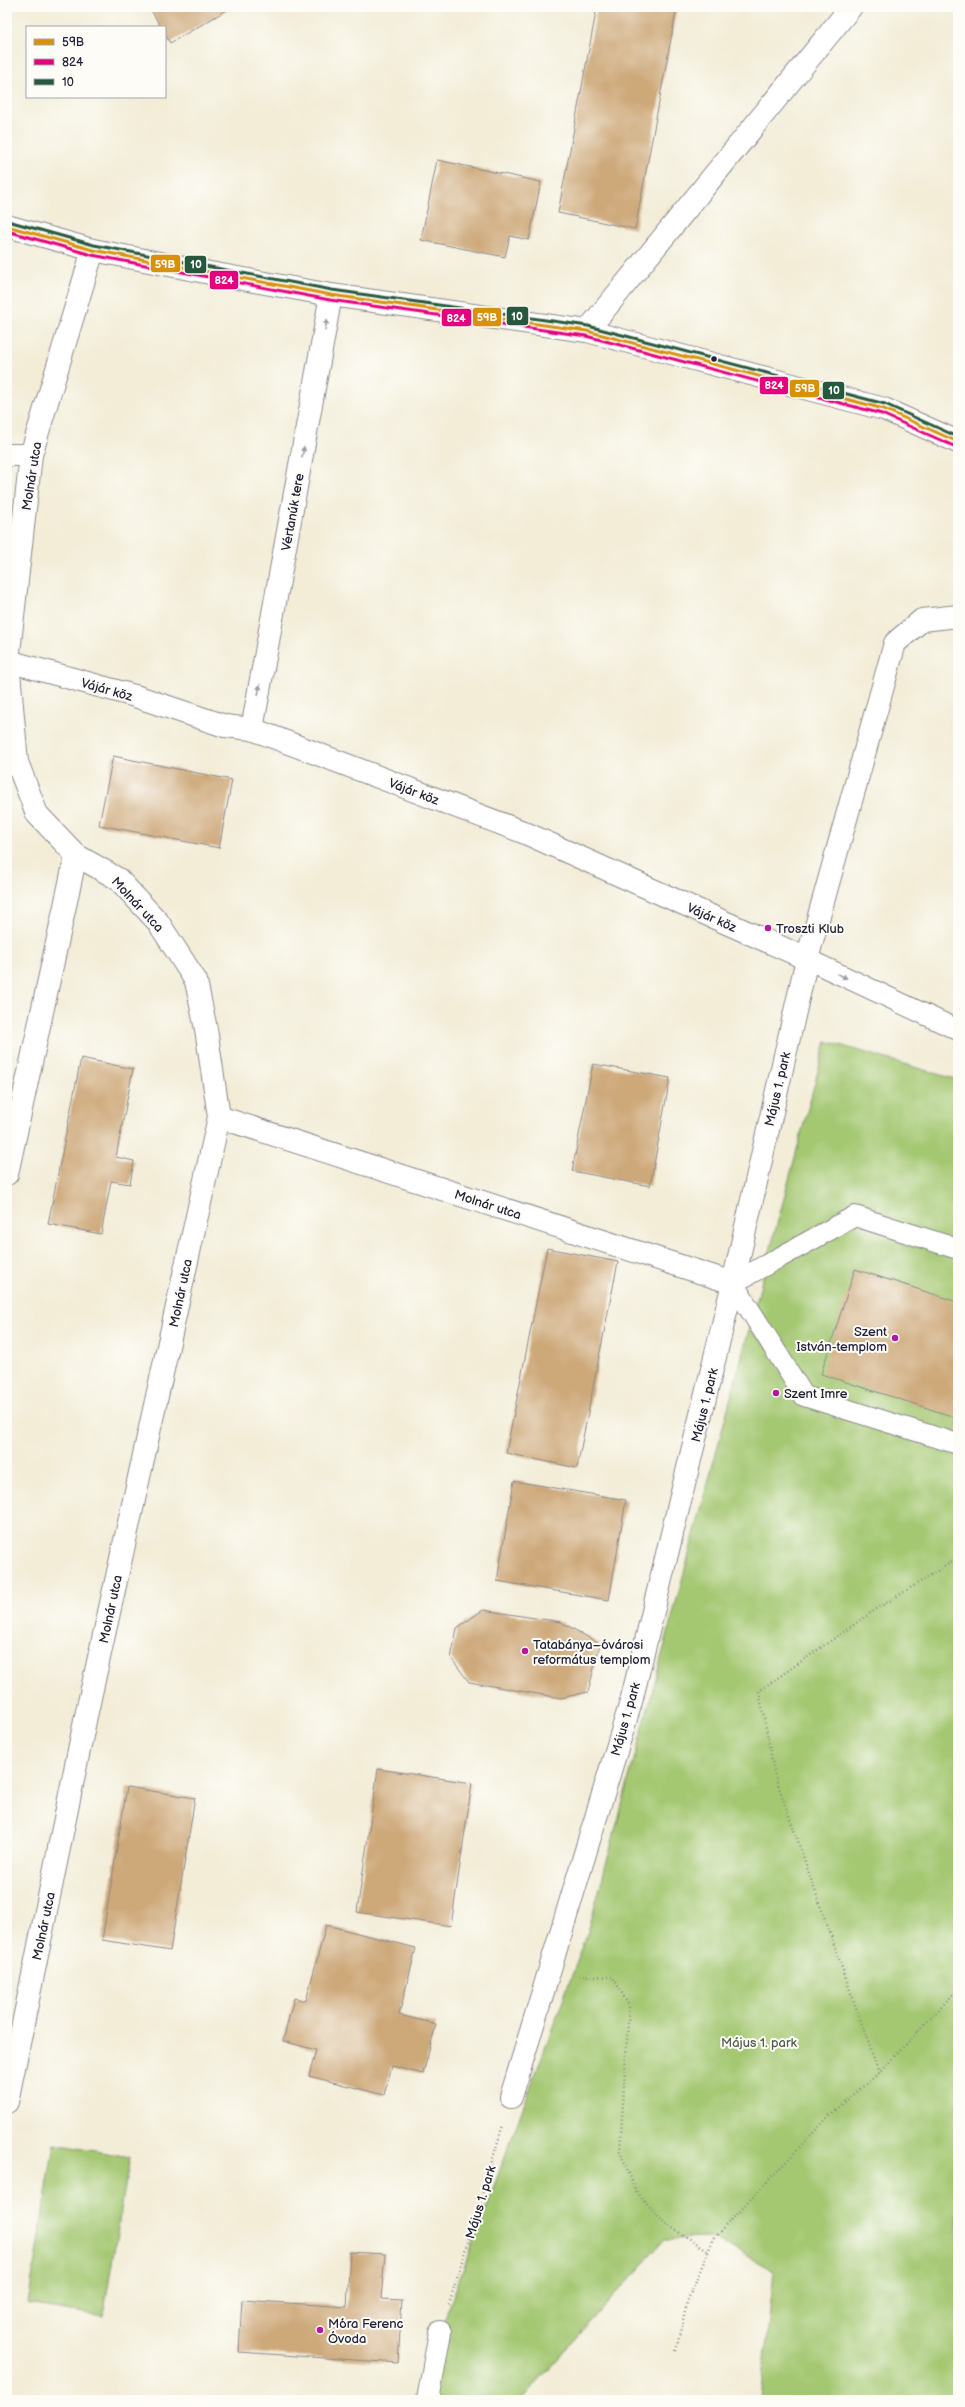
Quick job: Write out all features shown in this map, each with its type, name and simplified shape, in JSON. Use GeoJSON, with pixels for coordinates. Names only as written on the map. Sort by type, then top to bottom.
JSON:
{"type":"FeatureCollection","features":[{"type":"Feature","properties":{"kind":"street"},"geometry":{"type":"LineString","coordinates":[[587,331],[851,7]]}},
{"type":"Feature","properties":{"kind":"street"},"geometry":{"type":"LineString","coordinates":[[7,226],[93,250],[332,295],[587,331],[884,409],[958,442]]}},
{"type":"Feature","properties":{"kind":"street","name":"Molnár utca"},"geometry":{"type":"LineString","coordinates":[[7,2102],[86,1716],[219,1117],[206,1029],[196,981],[158,922],[118,879],[76,855],[37,814],[17,762],[8,660],[31,455],[93,250]]}},
{"type":"Feature","properties":{"kind":"street","name":"Vértanúk tere"},"geometry":{"type":"LineString","coordinates":[[252,729],[332,295]]}},
{"type":"Feature","properties":{"kind":"street"},"geometry":{"type":"LineString","coordinates":[[7,455],[31,455]]}},
{"type":"Feature","properties":{"kind":"street","name":"Május 1. park"},"geometry":{"type":"LineString","coordinates":[[511,2097],[541,1994],[632,1702],[733,1283],[807,959],[895,643],[922,620],[958,616]]}},
{"type":"Feature","properties":{"kind":"street","name":"Vájár köz"},"geometry":{"type":"LineString","coordinates":[[8,660],[136,696],[225,726],[252,729],[523,832],[807,959]]}},
{"type":"Feature","properties":{"kind":"street"},"geometry":{"type":"LineString","coordinates":[[7,1174],[76,855]]}},
{"type":"Feature","properties":{"kind":"street","name":"Molnár utca"},"geometry":{"type":"LineString","coordinates":[[219,1117],[733,1283]]}},
{"type":"Feature","properties":{"kind":"street"},"geometry":{"type":"LineString","coordinates":[[428,2400],[440,2332]]}},
{"type":"Feature","properties":{"kind":"lane"},"geometry":{"type":"LineString","coordinates":[[807,959],[958,1030]]}},
{"type":"Feature","properties":{"kind":"lane"},"geometry":{"type":"LineString","coordinates":[[958,1249],[855,1216],[733,1283],[804,1396],[958,1444]]}},
{"type":"Feature","properties":{"kind":"path"},"geometry":{"type":"LineString","coordinates":[[879,2073],[775,1776],[759,1690],[869,1614],[958,1558]]}},
{"type":"Feature","properties":{"kind":"path"},"geometry":{"type":"LineString","coordinates":[[541,1994],[560,1981],[580,1975],[613,1977],[629,2006],[620,2151],[637,2193],[666,2224],[709,2251]]}},
{"type":"Feature","properties":{"kind":"path"},"geometry":{"type":"LineString","coordinates":[[676,2351],[687,2302],[714,2238],[830,2114],[879,2073],[958,1989]]}},
{"type":"Feature","properties":{"kind":"path","name":"Május 1. park"},"geometry":{"type":"LineString","coordinates":[[440,2332],[511,2097]]}},
{"type":"Feature","properties":{"kind":"green space","name":"Május 1. park"},"geometry":{"type":"Polygon","coordinates":[[[826,1041],[958,1080],[958,2400],[761,2400],[774,2271],[714,2238],[665,2239],[521,2400],[427,2400],[440,2332],[588,1932],[826,1041]]]}},
{"type":"Feature","properties":{"kind":"green space"},"geometry":{"type":"Polygon","coordinates":[[[54,2144],[130,2157],[103,2316],[28,2304],[54,2144]]]}},
{"type":"Feature","properties":{"kind":"building"},"geometry":{"type":"Polygon","coordinates":[[[149,7],[232,7],[170,43],[166,36],[166,26],[160,26],[149,7]]]}},
{"type":"Feature","properties":{"kind":"building"},"geometry":{"type":"Polygon","coordinates":[[[597,7],[677,7],[635,229],[558,213],[597,7]]]}},
{"type":"Feature","properties":{"kind":"building"},"geometry":{"type":"Polygon","coordinates":[[[437,160],[541,182],[529,240],[510,236],[505,257],[421,240],[437,160]]]}},
{"type":"Feature","properties":{"kind":"building"},"geometry":{"type":"Polygon","coordinates":[[[113,756],[232,780],[219,848],[99,825],[113,756]]]}},
{"type":"Feature","properties":{"kind":"building"},"geometry":{"type":"Polygon","coordinates":[[[81,1058],[133,1069],[116,1157],[134,1161],[130,1184],[111,1181],[101,1234],[48,1224],[81,1058]]]}},
{"type":"Feature","properties":{"kind":"building"},"geometry":{"type":"Polygon","coordinates":[[[593,1064],[670,1078],[650,1186],[572,1171],[593,1064]]]}},
{"type":"Feature","properties":{"kind":"building"},"geometry":{"type":"Polygon","coordinates":[[[547,1248],[618,1262],[577,1468],[506,1453],[547,1248]]]}},
{"type":"Feature","properties":{"kind":"building","name":"Szent István-templom"},"geometry":{"type":"Polygon","coordinates":[[[855,1269],[958,1302],[958,1418],[821,1374],[855,1269]]]}},
{"type":"Feature","properties":{"kind":"building"},"geometry":{"type":"Polygon","coordinates":[[[514,1481],[626,1500],[609,1600],[497,1581],[514,1481]]]}},
{"type":"Feature","properties":{"kind":"building","name":"Tatabánya–óvárosi református templom"},"geometry":{"type":"Polygon","coordinates":[[[483,1610],[561,1622],[600,1644],[588,1692],[561,1698],[469,1682],[451,1658],[457,1628],[483,1610]]]}},
{"type":"Feature","properties":{"kind":"building"},"geometry":{"type":"Polygon","coordinates":[[[378,1769],[472,1783],[451,1926],[357,1912],[378,1769]]]}},
{"type":"Feature","properties":{"kind":"building"},"geometry":{"type":"Polygon","coordinates":[[[127,1787],[195,1798],[170,1951],[102,1940],[127,1787]]]}},
{"type":"Feature","properties":{"kind":"building"},"geometry":{"type":"Polygon","coordinates":[[[326,1925],[416,1948],[399,2015],[436,2024],[423,2074],[392,2066],[384,2095],[309,2076],[316,2050],[283,2041],[294,1998],[306,2001],[326,1925]]]}},
{"type":"Feature","properties":{"kind":"building","name":"Móra Ferenc Óvoda"},"geometry":{"type":"Polygon","coordinates":[[[350,2252],[385,2254],[381,2299],[402,2300],[398,2363],[239,2352],[242,2300],[347,2307],[350,2252]]]}},
{"type":"Feature","properties":{"kind":"transit line","name":"10"},"geometry":{"type":"LineString","coordinates":[[8,221],[94,245],[332,290],[588,326],[885,404],[958,437]]}},
{"type":"Feature","properties":{"kind":"transit line","name":"59B"},"geometry":{"type":"LineString","coordinates":[[7,226],[93,250],[331,295],[587,331],[884,409],[958,442]]}},
{"type":"Feature","properties":{"kind":"transit line","name":"824"},"geometry":{"type":"LineString","coordinates":[[7,231],[92,255],[330,300],[586,336],[882,414],[956,447]]}},
{"type":"Feature","properties":{"kind":"place","name":"Troszti Klub"},"geometry":{"type":"Point","coordinates":[768,928]}},
{"type":"Feature","properties":{"kind":"place","name":"Szent István-templom"},"geometry":{"type":"Point","coordinates":[895,1338]}},
{"type":"Feature","properties":{"kind":"place","name":"Szent Imre"},"geometry":{"type":"Point","coordinates":[776,1393]}},
{"type":"Feature","properties":{"kind":"place","name":"Tatabánya–óvárosi református templom"},"geometry":{"type":"Point","coordinates":[525,1651]}},
{"type":"Feature","properties":{"kind":"place","name":"Móra Ferenc Óvoda"},"geometry":{"type":"Point","coordinates":[320,2330]}}]}
